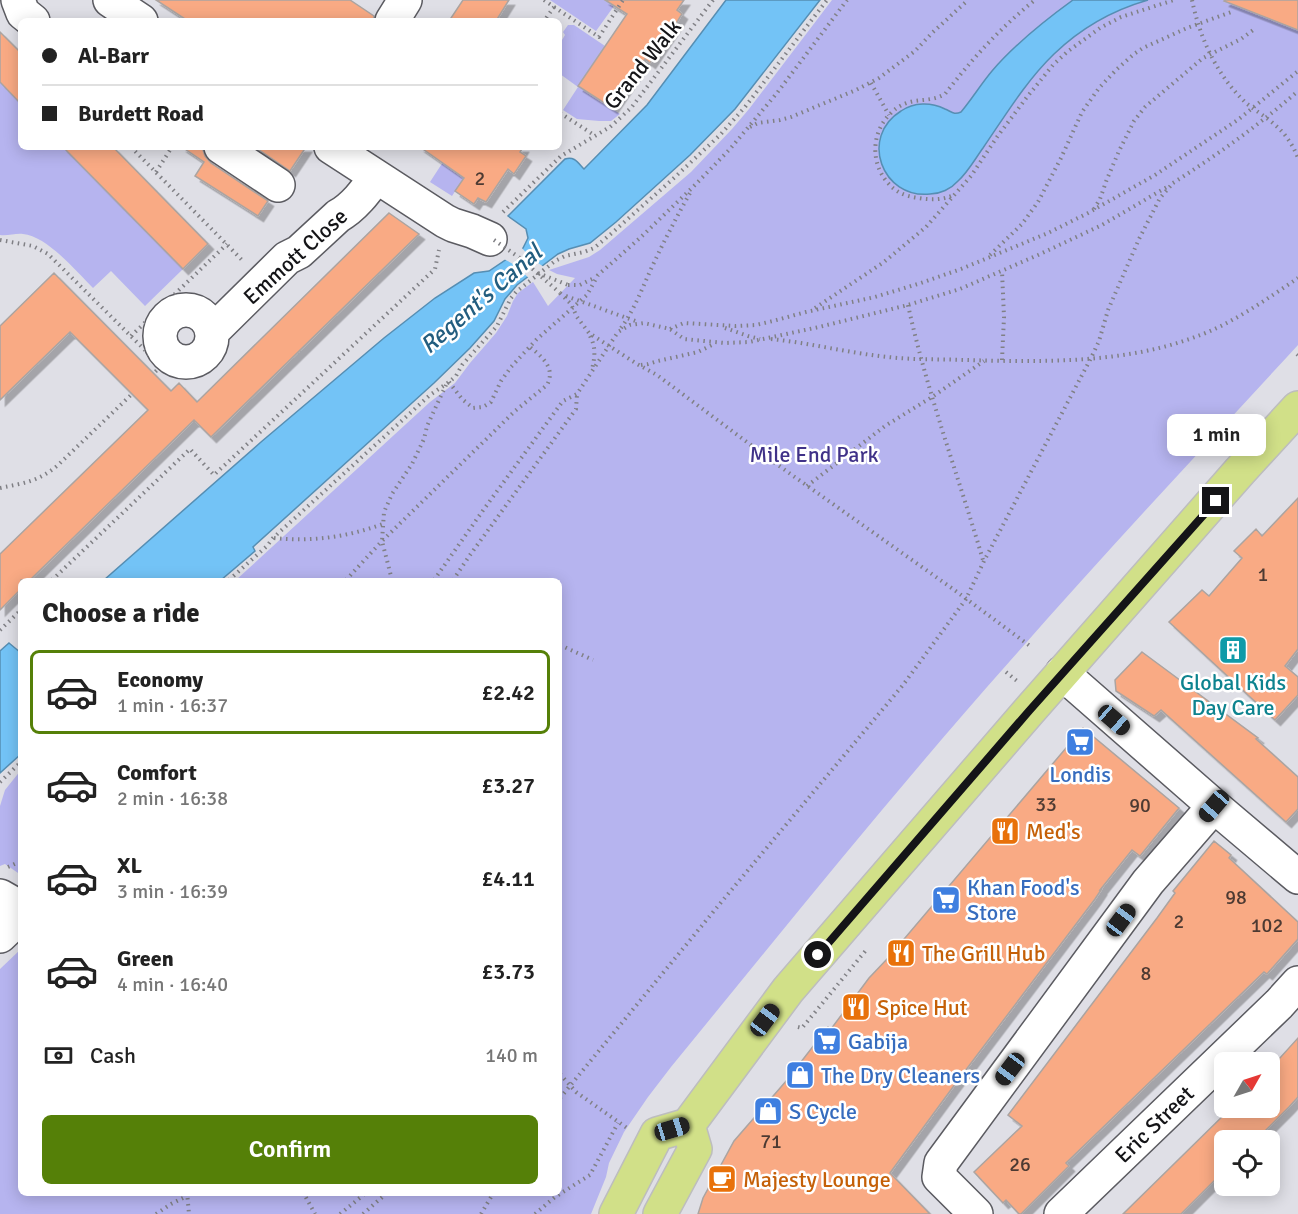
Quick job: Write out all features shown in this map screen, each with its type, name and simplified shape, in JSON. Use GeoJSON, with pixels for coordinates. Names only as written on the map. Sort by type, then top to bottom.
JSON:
{"type":"FeatureCollection","features":[{"type":"Feature","properties":{"kind":"main road"},"geometry":{"type":"LineString","coordinates":[[617,1213],[657,1134],[688,1125],[788,990],[1062,673],[1298,408]]}},
{"type":"Feature","properties":{"kind":"main road"},"geometry":{"type":"LineString","coordinates":[[660,1214],[695,1149],[688,1125]]}},
{"type":"Feature","properties":{"kind":"street"},"geometry":{"type":"LineString","coordinates":[[18,0],[23,13],[29,18]]}},
{"type":"Feature","properties":{"kind":"street"},"geometry":{"type":"LineString","coordinates":[[110,0],[137,18]]}},
{"type":"Feature","properties":{"kind":"street"},"geometry":{"type":"LineString","coordinates":[[394,18],[405,0]]}},
{"type":"Feature","properties":{"kind":"street"},"geometry":{"type":"LineString","coordinates":[[226,150],[278,185]]}},
{"type":"Feature","properties":{"kind":"street"},"geometry":{"type":"LineString","coordinates":[[336,150],[453,225],[492,239]]}},
{"type":"Feature","properties":{"kind":"street","name":"Emmott Close"},"geometry":{"type":"LineString","coordinates":[[212,332],[287,258],[299,252],[357,201],[376,177]]}},
{"type":"Feature","properties":{"kind":"street"},"geometry":{"type":"LineString","coordinates":[[1062,673],[1298,877]]}},
{"type":"Feature","properties":{"kind":"street"},"geometry":{"type":"LineString","coordinates":[[976,1214],[939,1177],[941,1163],[1148,882],[1214,806]]}},
{"type":"Feature","properties":{"kind":"street"},"geometry":{"type":"LineString","coordinates":[[2,882],[18,904]]}},
{"type":"Feature","properties":{"kind":"street"},"geometry":{"type":"LineString","coordinates":[[0,936],[18,919]]}},
{"type":"Feature","properties":{"kind":"street","name":"Eric Street"},"geometry":{"type":"LineString","coordinates":[[1076,1209],[1298,983]]}},
{"type":"Feature","properties":{"kind":"path"},"geometry":{"type":"LineString","coordinates":[[544,0],[598,37],[623,0]]}},
{"type":"Feature","properties":{"kind":"path","name":"Grand Walk"},"geometry":{"type":"LineString","coordinates":[[506,209],[554,161],[614,124],[635,105],[713,0]]}},
{"type":"Feature","properties":{"kind":"path"},"geometry":{"type":"LineString","coordinates":[[231,578],[430,395],[456,376],[462,365],[497,327],[516,292],[555,261],[594,248],[720,135],[740,114],[827,0]]}},
{"type":"Feature","properties":{"kind":"path"},"geometry":{"type":"LineString","coordinates":[[492,239],[538,273],[568,285],[586,283],[598,275],[695,185],[747,129],[847,0]]}},
{"type":"Feature","properties":{"kind":"path"},"geometry":{"type":"LineString","coordinates":[[747,129],[758,123],[791,117],[870,83],[915,51],[968,0]]}},
{"type":"Feature","properties":{"kind":"path"},"geometry":{"type":"LineString","coordinates":[[956,193],[942,199],[924,199],[898,192],[883,177],[875,156],[875,146],[880,129],[889,115],[899,107],[909,102],[938,98],[945,94],[976,54],[1035,0]]}},
{"type":"Feature","properties":{"kind":"path"},"geometry":{"type":"LineString","coordinates":[[806,312],[822,305],[897,252],[926,227],[971,176],[997,137],[1040,81],[1066,52],[1095,31],[1121,17],[1174,0]]}},
{"type":"Feature","properties":{"kind":"path"},"geometry":{"type":"LineString","coordinates":[[1192,0],[1198,24],[1210,54],[1227,83],[1283,132],[1298,158]]}},
{"type":"Feature","properties":{"kind":"path"},"geometry":{"type":"LineString","coordinates":[[546,18],[554,7]]}},
{"type":"Feature","properties":{"kind":"path"},"geometry":{"type":"LineString","coordinates":[[985,259],[1022,224],[1038,202],[1082,112],[1099,88],[1117,69],[1134,54],[1175,33],[1234,11]]}},
{"type":"Feature","properties":{"kind":"path"},"geometry":{"type":"LineString","coordinates":[[1088,213],[1097,205],[1111,168],[1138,116],[1155,98],[1203,58],[1241,39],[1256,28]]}},
{"type":"Feature","properties":{"kind":"path"},"geometry":{"type":"LineString","coordinates":[[670,329],[684,323],[718,326],[756,325],[875,297],[942,276],[985,259],[1048,233],[1155,175],[1253,108],[1298,71]]}},
{"type":"Feature","properties":{"kind":"path"},"geometry":{"type":"LineString","coordinates":[[870,83],[889,115]]}},
{"type":"Feature","properties":{"kind":"path"},"geometry":{"type":"LineString","coordinates":[[560,293],[628,318],[670,329],[684,339],[717,343],[766,339],[908,305],[951,292],[1002,272],[1102,225],[1145,201],[1226,148],[1298,92]]}},
{"type":"Feature","properties":{"kind":"path"},"geometry":{"type":"LineString","coordinates":[[562,114],[594,135]]}},
{"type":"Feature","properties":{"kind":"path"},"geometry":{"type":"LineString","coordinates":[[134,150],[263,282]]}},
{"type":"Feature","properties":{"kind":"path"},"geometry":{"type":"LineString","coordinates":[[156,172],[170,150]]}},
{"type":"Feature","properties":{"kind":"path"},"geometry":{"type":"LineString","coordinates":[[562,1095],[903,685],[966,599],[1091,358],[1116,291],[1139,239],[1160,198],[1173,183]]}},
{"type":"Feature","properties":{"kind":"path"},"geometry":{"type":"LineString","coordinates":[[454,578],[576,409],[577,394],[628,318],[656,258],[695,185]]}},
{"type":"Feature","properties":{"kind":"path"},"geometry":{"type":"LineString","coordinates":[[54,578],[190,449],[214,475],[435,269],[446,221]]}},
{"type":"Feature","properties":{"kind":"path"},"geometry":{"type":"LineString","coordinates":[[0,240],[33,246],[48,254],[161,366],[154,373]]}},
{"type":"Feature","properties":{"kind":"path"},"geometry":{"type":"LineString","coordinates":[[131,336],[227,244]]}},
{"type":"Feature","properties":{"kind":"path"},"geometry":{"type":"LineString","coordinates":[[530,267],[564,297],[594,344],[594,362],[590,374]]}},
{"type":"Feature","properties":{"kind":"path"},"geometry":{"type":"LineString","coordinates":[[1002,272],[1004,317],[1002,360]]}},
{"type":"Feature","properties":{"kind":"path"},"geometry":{"type":"LineString","coordinates":[[448,384],[473,408],[483,407],[490,402],[511,367],[544,333],[589,293],[598,275]]}},
{"type":"Feature","properties":{"kind":"path"},"geometry":{"type":"LineString","coordinates":[[718,326],[753,338],[783,340],[870,355],[984,361],[1091,358],[1154,349],[1197,337],[1244,313],[1298,278]]}},
{"type":"Feature","properties":{"kind":"path"},"geometry":{"type":"LineString","coordinates":[[908,305],[937,418],[984,561]]}},
{"type":"Feature","properties":{"kind":"path"},"geometry":{"type":"LineString","coordinates":[[618,332],[630,325],[644,323]]}},
{"type":"Feature","properties":{"kind":"path"},"geometry":{"type":"LineString","coordinates":[[586,330],[657,375],[1030,646]]}},
{"type":"Feature","properties":{"kind":"path"},"geometry":{"type":"LineString","coordinates":[[637,364],[648,364],[692,353],[717,343]]}},
{"type":"Feature","properties":{"kind":"path"},"geometry":{"type":"LineString","coordinates":[[348,578],[382,541],[514,411],[547,385],[550,379],[549,367],[546,361],[530,347]]}},
{"type":"Feature","properties":{"kind":"path"},"geometry":{"type":"LineString","coordinates":[[807,486],[885,426],[984,361]]}},
{"type":"Feature","properties":{"kind":"path"},"geometry":{"type":"LineString","coordinates":[[391,578],[382,541],[384,512],[387,502],[412,464],[448,384]]}},
{"type":"Feature","properties":{"kind":"path"},"geometry":{"type":"LineString","coordinates":[[0,488],[46,476],[132,394]]}},
{"type":"Feature","properties":{"kind":"path"},"geometry":{"type":"LineString","coordinates":[[435,578],[563,401],[577,394]]}},
{"type":"Feature","properties":{"kind":"path"},"geometry":{"type":"LineString","coordinates":[[273,538],[297,540],[328,538],[358,533],[383,524]]}},
{"type":"Feature","properties":{"kind":"path"},"geometry":{"type":"LineString","coordinates":[[0,630],[18,613]]}},
{"type":"Feature","properties":{"kind":"path"},"geometry":{"type":"LineString","coordinates":[[562,646],[593,660]]}},
{"type":"Feature","properties":{"kind":"path"},"geometry":{"type":"LineString","coordinates":[[1006,672],[1015,679]]}},
{"type":"Feature","properties":{"kind":"path"},"geometry":{"type":"LineString","coordinates":[[0,782],[18,765]]}},
{"type":"Feature","properties":{"kind":"path"},"geometry":{"type":"LineString","coordinates":[[2,882],[18,864]]}},
{"type":"Feature","properties":{"kind":"path"},"geometry":{"type":"LineString","coordinates":[[562,1077],[569,1086],[632,1132]]}},
{"type":"Feature","properties":{"kind":"path"},"geometry":{"type":"LineString","coordinates":[[562,1192],[590,1174],[618,1123]]}},
{"type":"Feature","properties":{"kind":"path"},"geometry":{"type":"LineString","coordinates":[[156,1214],[184,1196]]}},
{"type":"Feature","properties":{"kind":"path"},"geometry":{"type":"LineString","coordinates":[[187,1196],[189,1214]]}},
{"type":"Feature","properties":{"kind":"path"},"geometry":{"type":"LineString","coordinates":[[305,1196],[315,1214]]}},
{"type":"Feature","properties":{"kind":"path"},"geometry":{"type":"LineString","coordinates":[[340,1214],[362,1196]]}},
{"type":"Feature","properties":{"kind":"path"},"geometry":{"type":"LineString","coordinates":[[363,1214],[383,1196]]}},
{"type":"Feature","properties":{"kind":"path"},"geometry":{"type":"LineString","coordinates":[[482,1214],[492,1196]]}},
{"type":"Feature","properties":{"kind":"path"},"geometry":{"type":"LineString","coordinates":[[535,1214],[557,1196]]}},
{"type":"Feature","properties":{"kind":"green space"},"geometry":{"type":"Polygon","coordinates":[[[550,0],[605,0],[614,6],[596,31],[550,0]]]}},
{"type":"Feature","properties":{"kind":"green space","name":"Mile End Park"},"geometry":{"type":"Polygon","coordinates":[[[832,0],[1298,0],[1298,345],[1045,621],[966,711],[671,1067],[624,1132],[609,1163],[606,1177],[591,1214],[0,1214],[0,969],[18,952],[18,1196],[562,1196],[562,578],[238,578],[430,402],[455,383],[496,333],[518,293],[533,282],[548,306],[575,278],[549,270],[589,257],[600,250],[691,172],[749,109],[832,0]]]}},
{"type":"Feature","properties":{"kind":"green space"},"geometry":{"type":"Polygon","coordinates":[[[568,25],[574,25],[605,46],[578,86],[620,114],[611,121],[577,119],[563,110],[578,87],[562,75],[562,40],[565,35],[563,32],[568,25]]]}},
{"type":"Feature","properties":{"kind":"green space"},"geometry":{"type":"Polygon","coordinates":[[[0,82],[18,101],[18,150],[66,150],[183,269],[145,306],[111,271],[93,288],[61,256],[42,241],[23,234],[0,235],[0,82]]]}},
{"type":"Feature","properties":{"kind":"green space"},"geometry":{"type":"Polygon","coordinates":[[[443,162],[465,176],[452,196],[430,182],[443,162]]]}},
{"type":"Feature","properties":{"kind":"green space"},"geometry":{"type":"Polygon","coordinates":[[[18,774],[18,873],[5,864],[0,866],[0,806],[5,790],[18,774]]]}},
{"type":"Feature","properties":{"kind":"water","name":"Regent's Canal"},"geometry":{"type":"Polygon","coordinates":[[[726,0],[820,0],[735,109],[690,155],[590,243],[558,254],[517,285],[505,299],[494,321],[470,348],[253,547],[255,551],[223,578],[106,578],[384,338],[435,298],[474,273],[489,271],[523,248],[528,238],[526,229],[508,216],[565,159],[574,159],[584,169],[647,105],[726,0]]]}},
{"type":"Feature","properties":{"kind":"water"},"geometry":{"type":"Polygon","coordinates":[[[1073,0],[1148,0],[1098,21],[1075,36],[1054,54],[1025,87],[968,170],[952,186],[934,194],[913,193],[899,187],[889,177],[882,164],[879,150],[881,136],[888,122],[906,108],[923,104],[934,105],[953,113],[961,112],[992,71],[1011,51],[1073,0]]]}},
{"type":"Feature","properties":{"kind":"water"},"geometry":{"type":"Polygon","coordinates":[[[9,643],[18,650],[18,757],[0,773],[0,651],[9,643]]]}},
{"type":"Feature","properties":{"kind":"pier"},"geometry":{"type":"Polygon","coordinates":[[[520,246],[532,259],[544,267],[530,279],[513,264],[502,258],[520,246]]]}},
{"type":"Feature","properties":{"kind":"building"},"geometry":{"type":"Polygon","coordinates":[[[156,0],[350,0],[374,16],[374,18],[183,18],[156,0]]]}},
{"type":"Feature","properties":{"kind":"building"},"geometry":{"type":"Polygon","coordinates":[[[463,0],[509,0],[498,18],[451,18],[463,0]]]}},
{"type":"Feature","properties":{"kind":"building"},"geometry":{"type":"Polygon","coordinates":[[[605,0],[684,0],[677,10],[682,14],[650,63],[645,59],[612,108],[578,86],[627,14],[605,0]]]}},
{"type":"Feature","properties":{"kind":"building"},"geometry":{"type":"Polygon","coordinates":[[[1298,0],[1298,30],[1224,1],[1298,0]]]}},
{"type":"Feature","properties":{"kind":"building"},"geometry":{"type":"Polygon","coordinates":[[[0,32],[18,50],[18,101],[0,82],[0,32]]]}},
{"type":"Feature","properties":{"kind":"building"},"geometry":{"type":"Polygon","coordinates":[[[66,150],[116,150],[208,244],[183,269],[66,150]]]}},
{"type":"Feature","properties":{"kind":"building"},"geometry":{"type":"Polygon","coordinates":[[[186,150],[203,150],[211,163],[268,201],[258,216],[195,176],[204,162],[186,150]]]}},
{"type":"Feature","properties":{"kind":"building"},"geometry":{"type":"Polygon","coordinates":[[[259,150],[304,150],[290,171],[259,150]]]}},
{"type":"Feature","properties":{"kind":"building"},"geometry":{"type":"Polygon","coordinates":[[[424,150],[521,150],[520,152],[526,156],[514,174],[508,169],[486,202],[478,198],[474,204],[455,191],[464,178],[424,150]]]}},
{"type":"Feature","properties":{"kind":"building"},"geometry":{"type":"Polygon","coordinates":[[[389,213],[419,234],[211,437],[194,420],[32,578],[18,578],[18,592],[0,610],[0,554],[148,410],[70,332],[0,400],[0,326],[54,273],[171,391],[179,383],[197,402],[389,213]]]}},
{"type":"Feature","properties":{"kind":"building"},"geometry":{"type":"Polygon","coordinates":[[[1298,498],[1298,649],[1285,666],[1298,677],[1298,695],[1275,720],[1169,622],[1202,590],[1209,596],[1242,558],[1234,551],[1256,529],[1262,536],[1298,498]]]}},
{"type":"Feature","properties":{"kind":"building"},"geometry":{"type":"Polygon","coordinates":[[[1142,652],[1258,738],[1256,739],[1298,777],[1298,809],[1286,822],[1161,710],[1154,716],[1116,691],[1115,680],[1142,652]]]}},
{"type":"Feature","properties":{"kind":"building"},"geometry":{"type":"Polygon","coordinates":[[[1083,728],[1179,808],[1140,856],[1132,850],[1100,890],[890,1173],[930,1214],[698,1214],[703,1198],[734,1141],[787,1080],[828,1027],[831,1029],[869,978],[1083,728]]]}},
{"type":"Feature","properties":{"kind":"building"},"geometry":{"type":"Polygon","coordinates":[[[1214,841],[1231,855],[1229,858],[1298,922],[1298,939],[1267,974],[1264,972],[1066,1163],[1069,1166],[1019,1214],[1006,1200],[1003,1203],[974,1172],[1022,1126],[1008,1115],[1157,918],[1175,893],[1173,891],[1214,841]]]}},
{"type":"Feature","properties":{"kind":"building"},"geometry":{"type":"Polygon","coordinates":[[[1298,1038],[1298,1097],[1280,1116],[1280,1058],[1298,1038]]]}},
{"type":"Feature","properties":{"kind":"building"},"geometry":{"type":"Polygon","coordinates":[[[1221,1118],[1278,1118],[1266,1130],[1214,1130],[1214,1181],[1181,1214],[1123,1214],[1221,1118]]]}},
{"type":"Feature","properties":{"kind":"place","name":"Global Kids Day Care"},"geometry":{"type":"Point","coordinates":[1233,650]}},
{"type":"Feature","properties":{"kind":"place","name":"Londis"},"geometry":{"type":"Point","coordinates":[1080,742]}},
{"type":"Feature","properties":{"kind":"place","name":"Med's"},"geometry":{"type":"Point","coordinates":[1005,831]}},
{"type":"Feature","properties":{"kind":"place","name":"Khan Food's Store"},"geometry":{"type":"Point","coordinates":[946,900]}},
{"type":"Feature","properties":{"kind":"place","name":"The Grill Hub"},"geometry":{"type":"Point","coordinates":[901,953]}},
{"type":"Feature","properties":{"kind":"place","name":"Spice Hut"},"geometry":{"type":"Point","coordinates":[856,1007]}},
{"type":"Feature","properties":{"kind":"place","name":"Gabija"},"geometry":{"type":"Point","coordinates":[827,1041]}},
{"type":"Feature","properties":{"kind":"place","name":"The Dry Cleaners"},"geometry":{"type":"Point","coordinates":[800,1075]}},
{"type":"Feature","properties":{"kind":"place","name":"S Cycle"},"geometry":{"type":"Point","coordinates":[768,1111]}},
{"type":"Feature","properties":{"kind":"place","name":"Majesty Lounge"},"geometry":{"type":"Point","coordinates":[722,1179]}},
{"type":"Feature","properties":{"kind":"route"},"geometry":{"type":"LineString","coordinates":[[818,955],[1029,711],[1216,501]]}}]}
